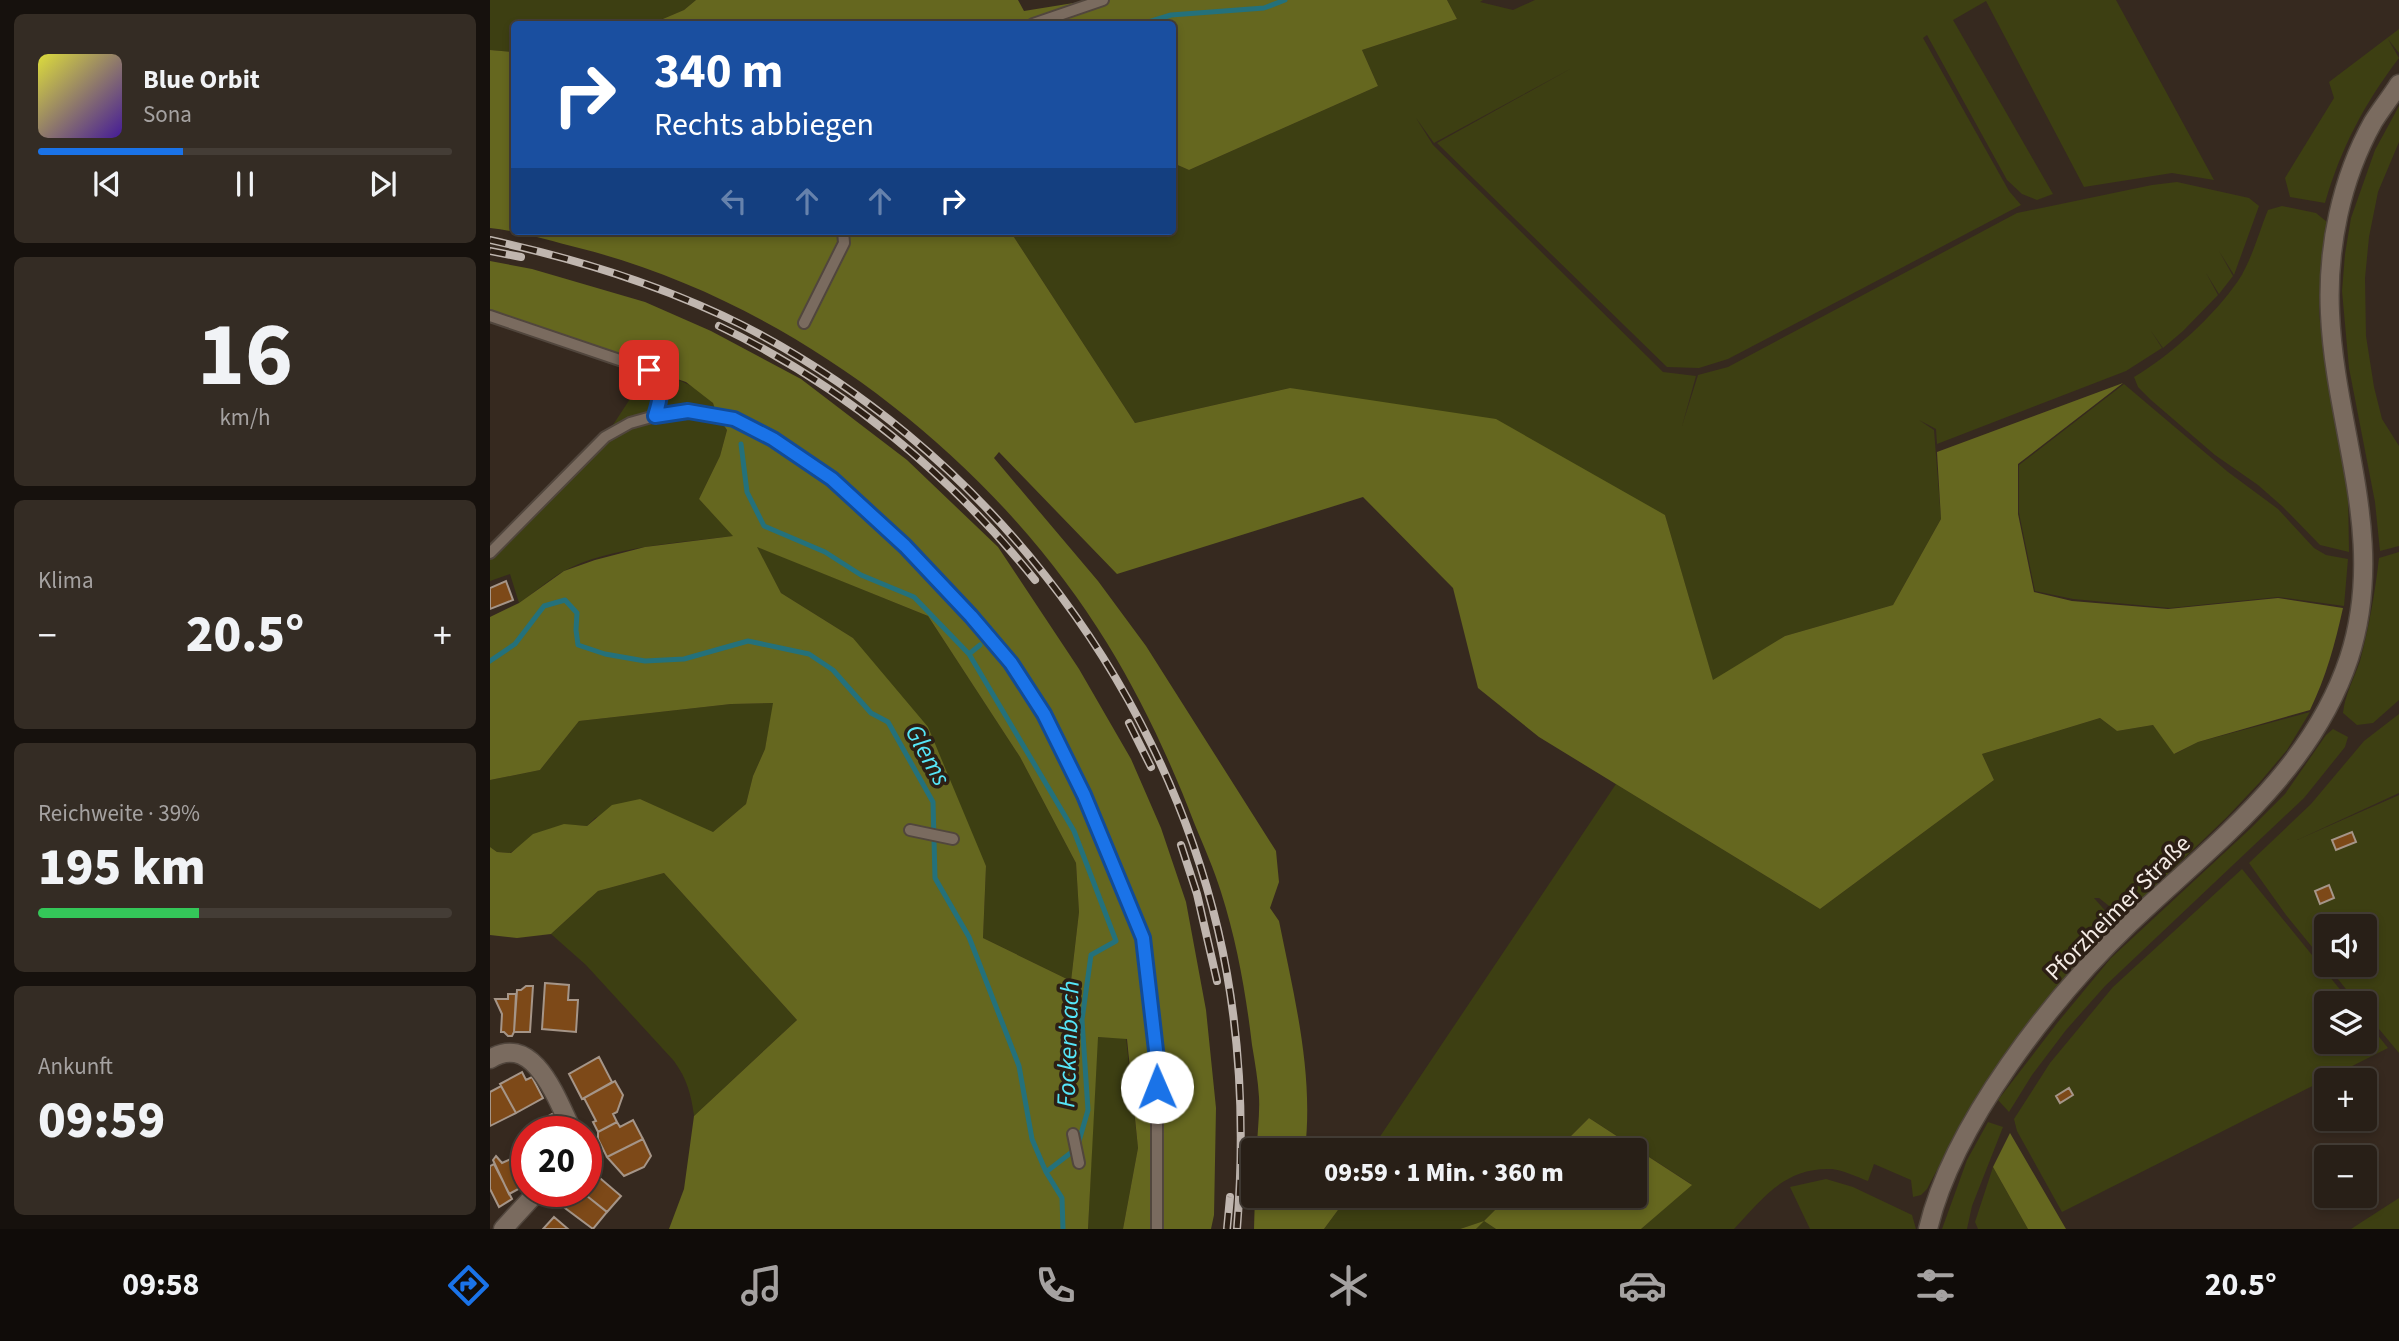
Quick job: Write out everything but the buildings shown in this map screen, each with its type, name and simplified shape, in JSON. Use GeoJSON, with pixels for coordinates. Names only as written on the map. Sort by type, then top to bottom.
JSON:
{"type":"FeatureCollection","features":[{"type":"Feature","properties":{"kind":"street","name":"Pforzheimer Straße"},"geometry":{"type":"LineString","coordinates":[[1928,1229],[1957,1150],[2012,1062],[2061,999],[2118,936],[2251,812],[2292,765],[2326,711],[2349,657],[2361,598],[2364,540],[2357,477],[2335,359],[2330,313],[2331,261],[2338,214],[2352,168],[2373,122],[2399,84]]}},
{"type":"Feature","properties":{"kind":"street"},"geometry":{"type":"LineString","coordinates":[[490,1059],[512,1052],[533,1061],[542,1072],[565,1116]]}},
{"type":"Feature","properties":{"kind":"street"},"geometry":{"type":"LineString","coordinates":[[503,1229],[523,1207]]}},
{"type":"Feature","properties":{"kind":"lane"},"geometry":{"type":"LineString","coordinates":[[1042,21],[1103,0]]}},
{"type":"Feature","properties":{"kind":"lane"},"geometry":{"type":"LineString","coordinates":[[804,323],[845,243],[844,235]]}},
{"type":"Feature","properties":{"kind":"lane"},"geometry":{"type":"LineString","coordinates":[[490,316],[649,370],[658,380],[660,400],[655,416]]}},
{"type":"Feature","properties":{"kind":"lane"},"geometry":{"type":"LineString","coordinates":[[490,554],[605,437],[630,423],[688,411],[734,419],[751,426],[832,479],[905,546],[1011,663],[1044,714],[1084,795],[1143,938],[1157,1059],[1157,1229]]}},
{"type":"Feature","properties":{"kind":"lane"},"geometry":{"type":"LineString","coordinates":[[910,830],[953,839]]}},
{"type":"Feature","properties":{"kind":"lane"},"geometry":{"type":"LineString","coordinates":[[1073,1134],[1079,1163]]}},
{"type":"Feature","properties":{"kind":"shaded area"},"geometry":{"type":"Polygon","coordinates":[[[490,0],[696,0],[684,10],[658,21],[511,21],[511,52],[490,50],[490,0]]]}},
{"type":"Feature","properties":{"kind":"shaded area"},"geometry":{"type":"Polygon","coordinates":[[[696,0],[1018,0],[1024,11],[1092,0],[1447,0],[1457,19],[1362,50],[1378,86],[1189,170],[1176,164],[1176,21],[658,21],[684,10],[696,0]]]}},
{"type":"Feature","properties":{"kind":"shaded area"},"geometry":{"type":"Polygon","coordinates":[[[1447,0],[1483,0],[1480,2],[1513,10],[1535,0],[2116,0],[2214,180],[2172,173],[2084,187],[1986,1],[1953,20],[2053,194],[2037,200],[2022,194],[2007,180],[1927,35],[1923,38],[2009,191],[2021,205],[1728,359],[1699,368],[1667,367],[1437,143],[1572,68],[1434,143],[1416,118],[1433,145],[1663,372],[1696,376],[1682,426],[1698,375],[1728,367],[2017,213],[2177,182],[2249,198],[2259,206],[2234,275],[2219,251],[2233,276],[2219,294],[2206,273],[2218,295],[2163,348],[2151,331],[2162,348],[2126,371],[1937,444],[1936,429],[1919,420],[1934,430],[1941,519],[1893,605],[1785,636],[1713,681],[1665,515],[1290,388],[1135,423],[1013,235],[1176,235],[1176,164],[1189,170],[1378,86],[1362,50],[1457,19],[1447,0]]]}},
{"type":"Feature","properties":{"kind":"shaded area"},"geometry":{"type":"Polygon","coordinates":[[[2399,29],[2399,53],[2388,39],[2399,58],[2355,127],[2338,164],[2325,203],[2290,197],[2285,178],[2334,98],[2329,82],[2399,29]]]}},
{"type":"Feature","properties":{"kind":"shaded area"},"geometry":{"type":"Polygon","coordinates":[[[490,50],[511,52],[511,232],[490,228],[490,50]]]}},
{"type":"Feature","properties":{"kind":"shaded area"},"geometry":{"type":"Polygon","coordinates":[[[2399,106],[2399,142],[2378,192],[2369,237],[2365,278],[2366,336],[2374,387],[2382,419],[2399,446],[2399,546],[2380,551],[2375,502],[2349,368],[2342,291],[2351,218],[2375,150],[2399,106]]]}},
{"type":"Feature","properties":{"kind":"shaded area"},"geometry":{"type":"Polygon","coordinates":[[[2282,206],[2316,213],[2327,222],[2321,262],[2319,312],[2323,351],[2348,492],[2349,552],[2320,545],[2258,485],[2215,455],[2151,400],[2138,387],[2134,377],[2177,346],[2217,308],[2243,273],[2268,210],[2282,206]]]}},
{"type":"Feature","properties":{"kind":"shaded area"},"geometry":{"type":"Polygon","coordinates":[[[528,235],[1013,235],[1135,423],[1290,388],[1496,419],[1665,515],[1713,680],[1785,636],[1893,605],[1941,519],[1937,452],[2123,383],[2018,464],[2018,514],[2034,592],[2072,601],[2168,609],[2278,598],[2343,608],[2325,673],[2310,710],[2198,742],[2174,754],[2153,725],[2117,731],[2100,718],[1982,754],[1994,780],[1820,909],[1539,737],[1478,688],[1453,588],[1363,497],[1117,574],[999,452],[994,458],[1098,581],[1146,646],[1276,851],[1279,882],[1270,908],[1279,921],[1296,1006],[1305,1063],[1307,1121],[1306,1138],[1258,1138],[1259,1097],[1247,1007],[1236,949],[1218,883],[1176,778],[1144,709],[1107,643],[1060,575],[1006,510],[945,450],[879,396],[809,347],[734,306],[658,273],[528,235]]]}},
{"type":"Feature","properties":{"kind":"shaded area"},"geometry":{"type":"Polygon","coordinates":[[[490,261],[532,269],[645,302],[711,331],[801,379],[907,460],[998,547],[1079,669],[1131,759],[1161,828],[1186,902],[1206,1010],[1216,1108],[1214,1215],[1211,1229],[1123,1229],[1138,1148],[1127,1039],[1098,1037],[1088,1229],[669,1229],[684,1189],[694,1116],[797,1020],[664,873],[598,891],[551,934],[517,938],[490,935],[490,847],[497,852],[511,853],[533,834],[564,824],[587,826],[612,805],[640,799],[713,832],[746,804],[753,776],[765,749],[773,703],[731,704],[579,721],[540,770],[490,780],[490,617],[519,603],[564,571],[595,560],[645,547],[733,536],[699,499],[720,456],[727,430],[713,403],[686,382],[490,316],[490,261]],[[757,547],[781,593],[853,638],[928,727],[986,866],[983,938],[1071,981],[1079,912],[1076,863],[1020,757],[928,616],[757,547]]]}},
{"type":"Feature","properties":{"kind":"shaded area"},"geometry":{"type":"Polygon","coordinates":[[[649,370],[702,392],[714,405],[727,430],[720,456],[699,499],[734,536],[669,543],[602,556],[564,571],[519,603],[510,574],[490,581],[490,553],[605,437],[649,370]]]}},
{"type":"Feature","properties":{"kind":"shaded area"},"geometry":{"type":"Polygon","coordinates":[[[2124,384],[2228,472],[2278,509],[2314,548],[2326,555],[2348,559],[2344,606],[2278,597],[2170,608],[2073,599],[2035,591],[2019,513],[2019,465],[2124,384]]]}},
{"type":"Feature","properties":{"kind":"shaded area"},"geometry":{"type":"Polygon","coordinates":[[[756,546],[928,616],[1020,757],[1076,863],[1079,912],[1071,981],[983,938],[986,866],[853,638],[781,593],[756,546]]]}},
{"type":"Feature","properties":{"kind":"shaded area"},"geometry":{"type":"Polygon","coordinates":[[[2399,552],[2399,700],[2373,723],[2357,725],[2343,713],[2360,661],[2374,597],[2379,558],[2399,552]]]}},
{"type":"Feature","properties":{"kind":"shaded area"},"geometry":{"type":"Polygon","coordinates":[[[774,703],[765,749],[753,776],[746,804],[712,833],[640,799],[595,818],[587,826],[562,826],[545,830],[510,853],[497,852],[490,847],[490,780],[540,770],[579,721],[731,704],[774,703]]]}},
{"type":"Feature","properties":{"kind":"shaded area"},"geometry":{"type":"Polygon","coordinates":[[[2310,712],[2287,750],[2260,782],[2123,917],[2099,898],[2094,898],[2116,923],[2058,987],[2018,1037],[1921,1195],[1913,1197],[1911,1180],[1874,1164],[1868,1181],[1832,1169],[1815,1170],[1801,1173],[1776,1187],[1734,1229],[1641,1229],[1691,1184],[1647,1156],[1647,1138],[1620,1138],[1589,1118],[1569,1138],[1379,1138],[1616,784],[1820,909],[1994,780],[1982,754],[2100,718],[2117,731],[2153,725],[2175,754],[2198,742],[2310,712]]]}},
{"type":"Feature","properties":{"kind":"shaded area"},"geometry":{"type":"Polygon","coordinates":[[[2399,714],[2399,793],[2297,840],[2399,795],[2399,1053],[2377,1027],[2377,991],[2347,991],[2336,977],[2377,977],[2377,914],[2314,914],[2314,950],[2249,863],[2311,804],[2364,741],[2399,714]]]}},
{"type":"Feature","properties":{"kind":"shaded area"},"geometry":{"type":"Polygon","coordinates":[[[2333,729],[2348,737],[2345,747],[2304,798],[2105,986],[2066,1030],[2032,1075],[2009,1112],[1998,1100],[2111,958],[2285,794],[2333,729]]]}},
{"type":"Feature","properties":{"kind":"shaded area"},"geometry":{"type":"Polygon","coordinates":[[[2242,869],[2314,958],[2314,977],[2330,977],[2341,991],[2314,991],[2314,1054],[2376,1054],[2348,1068],[2314,1068],[2314,1085],[2062,1212],[2017,1131],[2014,1119],[2050,1063],[2113,987],[2242,869]]]}},
{"type":"Feature","properties":{"kind":"shaded area"},"geometry":{"type":"Polygon","coordinates":[[[664,873],[797,1020],[694,1116],[688,1087],[674,1061],[586,965],[551,934],[598,891],[664,873]]]}},
{"type":"Feature","properties":{"kind":"shaded area"},"geometry":{"type":"Polygon","coordinates":[[[2377,1034],[2388,1048],[2377,1054],[2377,1034]]]}},
{"type":"Feature","properties":{"kind":"shaded area"},"geometry":{"type":"Polygon","coordinates":[[[1097,1037],[1126,1038],[1138,1148],[1123,1229],[1088,1229],[1097,1037]]]}},
{"type":"Feature","properties":{"kind":"shaded area"},"geometry":{"type":"Polygon","coordinates":[[[1589,1118],[1620,1138],[1569,1138],[1589,1118]]]}},
{"type":"Feature","properties":{"kind":"shaded area"},"geometry":{"type":"Polygon","coordinates":[[[1988,1122],[2003,1127],[1972,1206],[1967,1229],[1942,1229],[1967,1160],[1988,1122]]]}},
{"type":"Feature","properties":{"kind":"shaded area"},"geometry":{"type":"Polygon","coordinates":[[[2010,1133],[2066,1229],[2028,1229],[1993,1167],[2010,1133]]]}},
{"type":"Feature","properties":{"kind":"shaded area"},"geometry":{"type":"Polygon","coordinates":[[[1647,1156],[1692,1185],[1641,1229],[1496,1229],[1484,1221],[1497,1208],[1647,1208],[1647,1156]]]}},
{"type":"Feature","properties":{"kind":"shaded area"},"geometry":{"type":"Polygon","coordinates":[[[1993,1167],[2028,1229],[1978,1229],[1975,1222],[1993,1167]]]}},
{"type":"Feature","properties":{"kind":"shaded area"},"geometry":{"type":"Polygon","coordinates":[[[1826,1179],[1853,1187],[1912,1215],[1916,1229],[1810,1229],[1790,1187],[1826,1179]]]}},
{"type":"Feature","properties":{"kind":"shaded area"},"geometry":{"type":"Polygon","coordinates":[[[2399,1198],[2399,1229],[2351,1229],[2399,1198]]]}},
{"type":"Feature","properties":{"kind":"shaded area"},"geometry":{"type":"Polygon","coordinates":[[[1255,1208],[1339,1208],[1324,1229],[1254,1229],[1255,1208]]]}},
{"type":"Feature","properties":{"kind":"shaded area"},"geometry":{"type":"Polygon","coordinates":[[[1339,1208],[1497,1208],[1484,1221],[1496,1229],[1476,1229],[1482,1222],[1460,1229],[1324,1229],[1339,1208]]]}},
{"type":"Feature","properties":{"kind":"shaded area"},"geometry":{"type":"Polygon","coordinates":[[[1484,1221],[1476,1229],[1460,1229],[1484,1221]]]}},
{"type":"Feature","properties":{"kind":"waterway","name":"Fockenbach"},"geometry":{"type":"LineString","coordinates":[[1152,21],[1171,15],[1264,8],[1285,0]]}},
{"type":"Feature","properties":{"kind":"waterway","name":"Fockenbach"},"geometry":{"type":"LineString","coordinates":[[741,444],[747,492],[764,526],[825,552],[861,575],[914,597],[969,654],[1074,831],[1116,941],[1091,955],[1082,1020],[1088,1110],[1077,1148],[1046,1172]]}},
{"type":"Feature","properties":{"kind":"waterway","name":"Glems"},"geometry":{"type":"LineString","coordinates":[[490,661],[515,644],[544,606],[565,600],[577,613],[578,645],[605,654],[645,661],[684,659],[748,641],[809,654],[833,670],[871,713],[888,722],[933,802],[935,878],[969,937],[1019,1066],[1032,1139],[1046,1172],[1062,1198],[1063,1229]]}},
{"type":"Feature","properties":{"kind":"waterway"},"geometry":{"type":"LineString","coordinates":[[969,654],[980,645]]}},
{"type":"Feature","properties":{"kind":"railway"},"geometry":{"type":"LineString","coordinates":[[490,240],[587,265],[681,298],[742,325],[828,375],[907,434],[980,502],[1046,576],[1103,657],[1151,744],[1190,835],[1218,930],[1232,1004],[1239,1079],[1241,1154],[1237,1229]]}},
{"type":"Feature","properties":{"kind":"railway"},"geometry":{"type":"LineString","coordinates":[[490,251],[521,257]]}},
{"type":"Feature","properties":{"kind":"railway"},"geometry":{"type":"LineString","coordinates":[[719,326],[808,376],[891,435],[967,504],[1035,580]]}},
{"type":"Feature","properties":{"kind":"railway"},"geometry":{"type":"LineString","coordinates":[[1129,723],[1151,767]]}},
{"type":"Feature","properties":{"kind":"railway"},"geometry":{"type":"LineString","coordinates":[[1181,845],[1197,894],[1217,981]]}},
{"type":"Feature","properties":{"kind":"railway"},"geometry":{"type":"LineString","coordinates":[[1227,1229],[1230,1197]]}},
{"type":"Feature","properties":{"kind":"route"},"geometry":{"type":"LineString","coordinates":[[649,370],[658,380],[660,400],[655,416],[688,411],[734,419],[773,439],[832,479],[905,546],[1011,663],[1044,714],[1084,795],[1143,938],[1157,1059],[1157,1087]]}}]}
